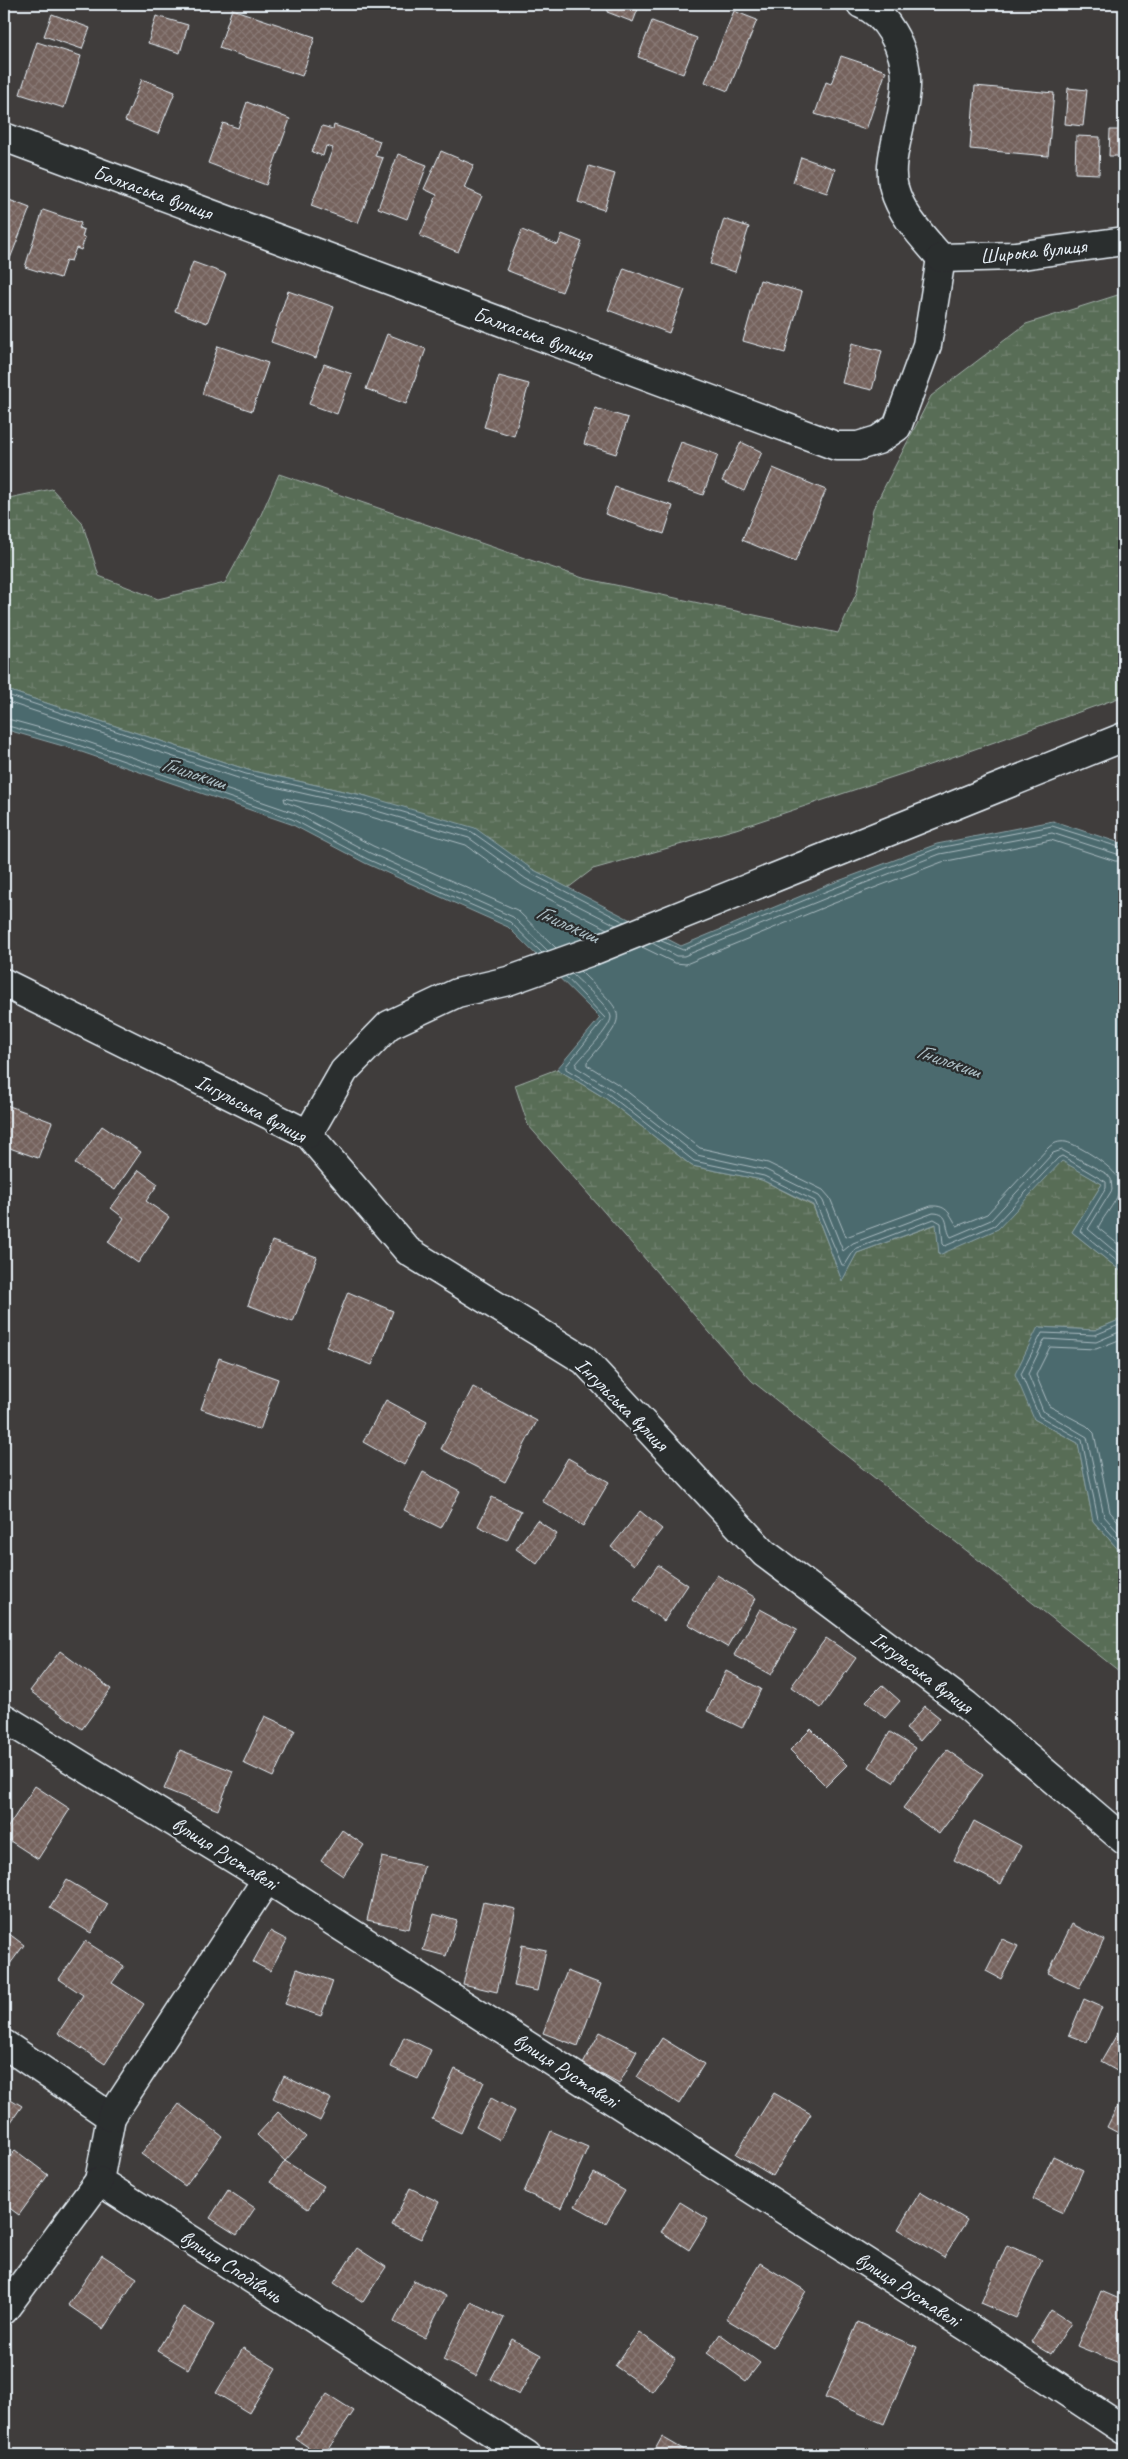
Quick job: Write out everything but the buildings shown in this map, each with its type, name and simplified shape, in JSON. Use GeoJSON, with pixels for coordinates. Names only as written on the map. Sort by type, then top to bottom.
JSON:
{"type":"FeatureCollection","features":[{"type":"Feature","properties":{"kind":"street"},"geometry":{"type":"LineString","coordinates":[[861,4],[868,6],[886,23],[900,44],[906,69],[907,94],[892,163],[893,187],[902,210],[941,258]]}},
{"type":"Feature","properties":{"kind":"street","name":"Балхаська вулиця"},"geometry":{"type":"LineString","coordinates":[[4,136],[836,446],[858,446],[878,440],[897,427],[927,345],[941,258]]}},
{"type":"Feature","properties":{"kind":"street","name":"Широка вулиця"},"geometry":{"type":"LineString","coordinates":[[941,258],[1015,256],[1124,241]]}},
{"type":"Feature","properties":{"kind":"street"},"geometry":{"type":"LineString","coordinates":[[308,1134],[344,1070],[389,1025],[457,993],[508,981],[679,917],[1124,737]]}},
{"type":"Feature","properties":{"kind":"street","name":"Інгульська вулиця"},"geometry":{"type":"LineString","coordinates":[[4,983],[308,1134],[408,1250],[584,1360],[764,1554],[966,1705],[1124,1840]]}},
{"type":"Feature","properties":{"kind":"street","name":"вулиця Руставелі"},"geometry":{"type":"LineString","coordinates":[[4,1718],[267,1879],[1000,2347],[1124,2430]]}},
{"type":"Feature","properties":{"kind":"street"},"geometry":{"type":"LineString","coordinates":[[4,2310],[99,2182],[111,2116],[267,1879]]}},
{"type":"Feature","properties":{"kind":"street"},"geometry":{"type":"LineString","coordinates":[[4,2044],[111,2116]]}},
{"type":"Feature","properties":{"kind":"street","name":"вулиця Сподівань"},"geometry":{"type":"LineString","coordinates":[[99,2182],[527,2455]]}},
{"type":"Feature","properties":{"kind":"green space"},"geometry":{"type":"Polygon","coordinates":[[[1124,293],[1124,696],[941,761],[736,829],[593,869],[568,888],[532,869],[366,796],[248,770],[4,689],[4,499],[52,489],[82,522],[99,576],[158,599],[225,583],[256,526],[279,474],[583,578],[838,633],[857,592],[873,509],[931,396],[1026,324],[1124,293]]]}},
{"type":"Feature","properties":{"kind":"green space"},"geometry":{"type":"Polygon","coordinates":[[[557,1069],[605,1098],[692,1166],[762,1180],[813,1206],[842,1280],[857,1253],[937,1224],[939,1254],[997,1229],[1062,1160],[1102,1184],[1072,1232],[1122,1272],[1124,1318],[1095,1330],[1038,1327],[1034,1419],[1078,1443],[1093,1521],[1124,1556],[1124,1675],[752,1381],[528,1125],[515,1085],[557,1069]]]}},
{"type":"Feature","properties":{"kind":"water","name":"Гнилокиш"},"geometry":{"type":"Polygon","coordinates":[[[4,689],[248,770],[366,796],[475,828],[532,869],[681,946],[825,886],[937,844],[1053,821],[1120,843],[1124,840],[1124,1276],[1122,1272],[1072,1232],[1102,1184],[1062,1161],[998,1229],[939,1255],[936,1224],[857,1253],[842,1281],[813,1205],[762,1180],[692,1166],[605,1098],[557,1069],[600,1018],[508,927],[365,863],[291,824],[70,748],[4,729],[4,689]]]}},
{"type":"Feature","properties":{"kind":"water"},"geometry":{"type":"Polygon","coordinates":[[[1124,1318],[1124,1556],[1093,1521],[1078,1443],[1034,1419],[1015,1374],[1038,1327],[1095,1330],[1124,1318]]]}}]}
